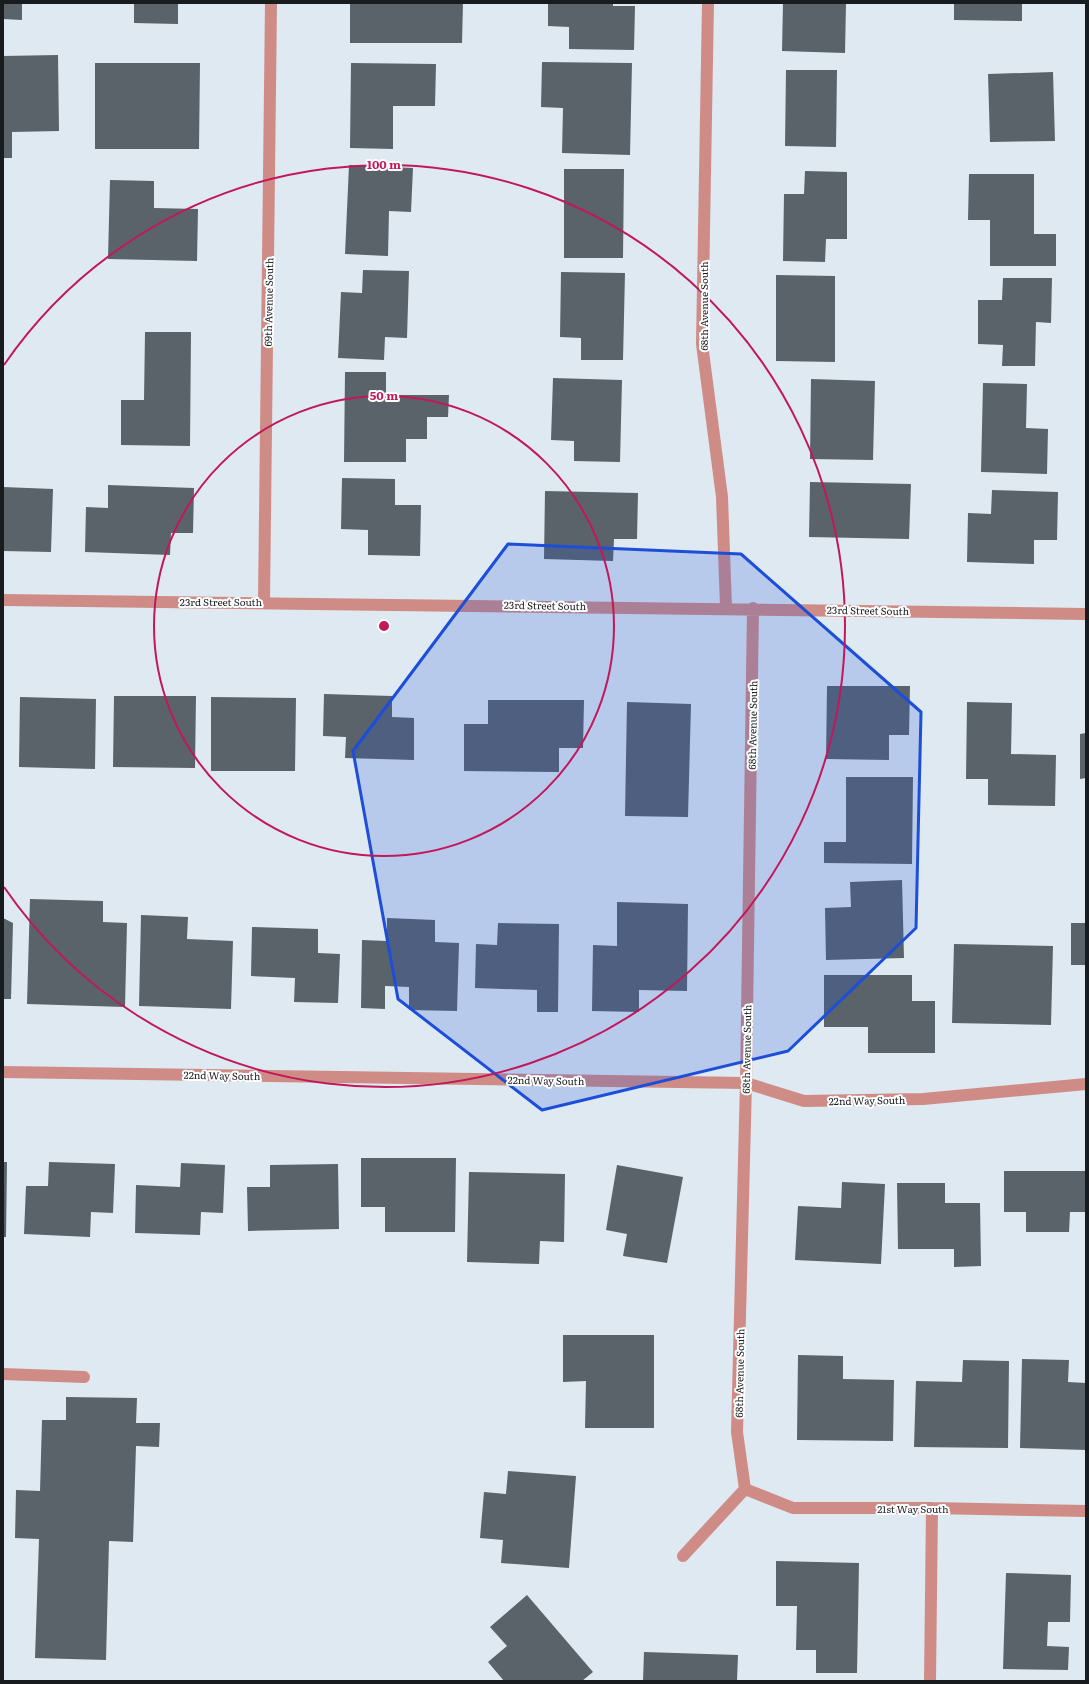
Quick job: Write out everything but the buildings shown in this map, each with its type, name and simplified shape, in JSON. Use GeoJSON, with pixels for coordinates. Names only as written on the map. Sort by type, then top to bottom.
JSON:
{"type":"FeatureCollection","features":[{"type":"Feature","properties":{"kind":"street","name":"69th Avenue South"},"geometry":{"type":"LineString","coordinates":[[264,601],[271,3]]}},
{"type":"Feature","properties":{"kind":"street","name":"68th Avenue South"},"geometry":{"type":"LineString","coordinates":[[708,3],[702,344],[722,497],[726,607]]}},
{"type":"Feature","properties":{"kind":"street","name":"23rd Street South"},"geometry":{"type":"LineString","coordinates":[[3,600],[264,601],[726,607],[1086,614]]}},
{"type":"Feature","properties":{"kind":"street","name":"68th Avenue South"},"geometry":{"type":"LineString","coordinates":[[745,1489],[737,1432],[746,1083],[753,608]]}},
{"type":"Feature","properties":{"kind":"street","name":"22nd Way South"},"geometry":{"type":"LineString","coordinates":[[3,1072],[746,1083],[804,1102],[924,1099],[1086,1084]]}},
{"type":"Feature","properties":{"kind":"street"},"geometry":{"type":"LineString","coordinates":[[3,1374],[84,1377]]}},
{"type":"Feature","properties":{"kind":"street","name":"21st Way South"},"geometry":{"type":"LineString","coordinates":[[745,1489],[793,1508],[932,1508],[1086,1511]]}},
{"type":"Feature","properties":{"kind":"street"},"geometry":{"type":"LineString","coordinates":[[683,1556],[745,1489]]}},
{"type":"Feature","properties":{"kind":"street"},"geometry":{"type":"LineString","coordinates":[[930,1681],[932,1508]]}},
{"type":"Feature","properties":{"kind":"highlighted area"},"geometry":{"type":"Polygon","coordinates":[[[508,544],[741,554],[921,712],[916,928],[788,1051],[542,1110],[398,999],[353,751],[508,544]]]}}]}
